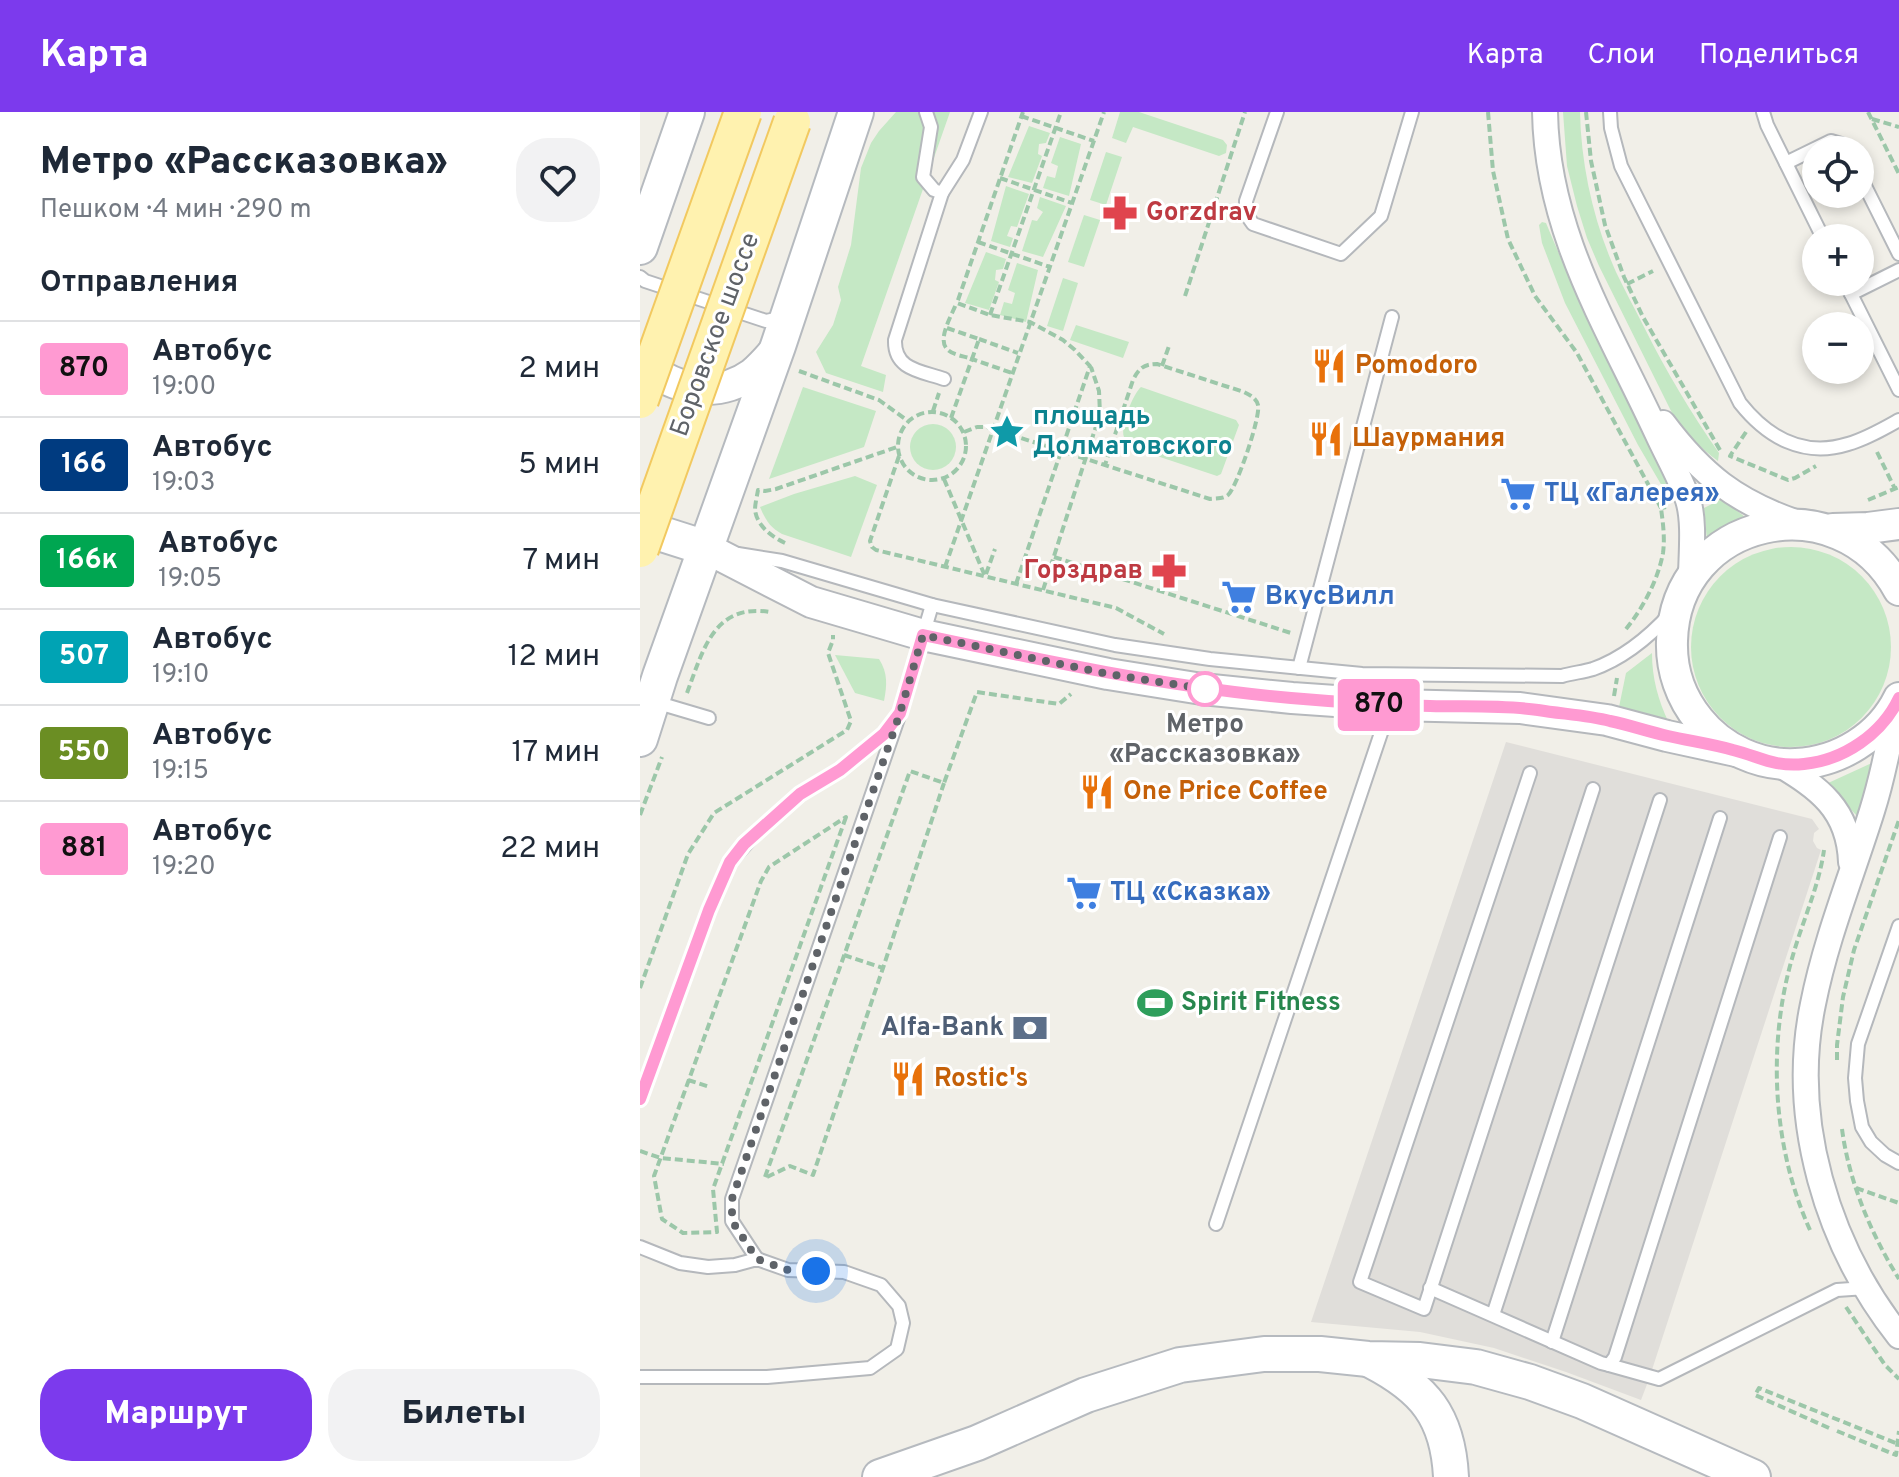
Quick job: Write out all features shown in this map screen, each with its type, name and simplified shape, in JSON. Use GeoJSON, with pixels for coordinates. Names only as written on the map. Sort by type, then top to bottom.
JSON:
{"type":"FeatureCollection","features":[{"type":"Feature","properties":{"kind":"main road"},"geometry":{"type":"LineString","coordinates":[[640,247],[687,112]]}},
{"type":"Feature","properties":{"kind":"main road","name":"Боровское шоссе"},"geometry":{"type":"LineString","coordinates":[[640,400],[743,112]]}},
{"type":"Feature","properties":{"kind":"main road"},"geometry":{"type":"LineString","coordinates":[[640,739],[666,706],[706,548],[788,344],[842,151],[856,112]]}},
{"type":"Feature","properties":{"kind":"main road","name":"Боровское шоссе"},"geometry":{"type":"LineString","coordinates":[[640,549],[792,122]]}},
{"type":"Feature","properties":{"kind":"main road"},"geometry":{"type":"LineString","coordinates":[[640,527],[706,548]]}},
{"type":"Feature","properties":{"kind":"main road"},"geometry":{"type":"LineString","coordinates":[[880,1477],[977,1443],[1086,1395],[1180,1365],[1264,1354],[1420,1360],[1476,1367],[1582,1401],[1753,1477]]}},
{"type":"Feature","properties":{"kind":"main road"},"geometry":{"type":"LineString","coordinates":[[1368,1359],[1396,1374],[1426,1401],[1445,1436],[1451,1477]]}},
{"type":"Feature","properties":{"kind":"street"},"geometry":{"type":"LineString","coordinates":[[1545,112],[1549,164],[1567,236],[1597,313],[1689,502],[1692,544],[1685,592],[1672,632],[1676,675],[1686,701],[1703,725],[1736,751]]}},
{"type":"Feature","properties":{"kind":"street"},"geometry":{"type":"LineString","coordinates":[[640,358],[669,381],[685,387],[719,388],[751,375],[788,344]]}},
{"type":"Feature","properties":{"kind":"street"},"geometry":{"type":"LineString","coordinates":[[1635,386],[1690,457],[1718,483],[1767,513],[1854,541],[1886,569],[1899,590]]}},
{"type":"Feature","properties":{"kind":"street"},"geometry":{"type":"LineString","coordinates":[[1685,592],[1709,557],[1732,540],[1758,529],[1786,524],[1868,528],[1899,524]]}},
{"type":"Feature","properties":{"kind":"street"},"geometry":{"type":"LineString","coordinates":[[706,548],[811,602],[923,635],[1108,674],[1202,689],[1292,698],[1393,705],[1520,708],[1607,720],[1777,763],[1805,764],[1846,751],[1880,726],[1898,700]]}},
{"type":"Feature","properties":{"kind":"street"},"geometry":{"type":"LineString","coordinates":[[1898,700],[1875,800],[1813,1003],[1806,1052],[1806,1089],[1811,1140],[1836,1228],[1866,1288],[1899,1336]]}},
{"type":"Feature","properties":{"kind":"street"},"geometry":{"type":"LineString","coordinates":[[1777,763],[1819,790],[1834,808],[1847,834],[1851,873]]}},
{"type":"Feature","properties":{"kind":"lane"},"geometry":{"type":"LineString","coordinates":[[842,151],[858,125],[871,112]]}},
{"type":"Feature","properties":{"kind":"lane"},"geometry":{"type":"LineString","coordinates":[[926,112],[931,127],[923,177],[934,190],[942,193]]}},
{"type":"Feature","properties":{"kind":"lane"},"geometry":{"type":"LineString","coordinates":[[944,379],[906,366],[895,351],[895,340],[942,193],[963,160],[981,112]]}},
{"type":"Feature","properties":{"kind":"lane"},"geometry":{"type":"LineString","coordinates":[[1277,112],[1246,201],[1246,214],[1253,224],[1341,254],[1381,216],[1412,112]]}},
{"type":"Feature","properties":{"kind":"lane"},"geometry":{"type":"LineString","coordinates":[[1610,112],[1621,166],[1740,403],[1754,420],[1779,438],[1807,447],[1829,448],[1849,444],[1899,420]]}},
{"type":"Feature","properties":{"kind":"lane"},"geometry":{"type":"LineString","coordinates":[[1763,112],[1816,224]]}},
{"type":"Feature","properties":{"kind":"lane"},"geometry":{"type":"LineString","coordinates":[[1786,163],[1802,155]]}},
{"type":"Feature","properties":{"kind":"lane"},"geometry":{"type":"LineString","coordinates":[[1874,204],[1899,254]]}},
{"type":"Feature","properties":{"kind":"lane"},"geometry":{"type":"LineString","coordinates":[[1874,282],[1899,270]]}},
{"type":"Feature","properties":{"kind":"lane"},"geometry":{"type":"LineString","coordinates":[[640,277],[766,321],[788,344]]}},
{"type":"Feature","properties":{"kind":"lane"},"geometry":{"type":"LineString","coordinates":[[1852,296],[1899,390]]}},
{"type":"Feature","properties":{"kind":"lane"},"geometry":{"type":"LineString","coordinates":[[1299,668],[1392,317]]}},
{"type":"Feature","properties":{"kind":"lane"},"geometry":{"type":"LineString","coordinates":[[706,548],[782,561],[932,605],[1115,645],[1210,659],[1362,674],[1562,676],[1594,668],[1647,638],[1685,592]]}},
{"type":"Feature","properties":{"kind":"lane"},"geometry":{"type":"LineString","coordinates":[[757,1259],[732,1221],[732,1199],[900,713],[932,605]]}},
{"type":"Feature","properties":{"kind":"lane"},"geometry":{"type":"LineString","coordinates":[[1216,1224],[1381,733],[1409,675]]}},
{"type":"Feature","properties":{"kind":"lane"},"geometry":{"type":"LineString","coordinates":[[666,706],[709,718]]}},
{"type":"Feature","properties":{"kind":"lane"},"geometry":{"type":"LineString","coordinates":[[640,1099],[709,910],[730,862],[744,844],[800,794],[840,770],[884,734],[900,713]]}},
{"type":"Feature","properties":{"kind":"lane"},"geometry":{"type":"LineString","coordinates":[[1530,773],[1360,1282],[1424,1309],[1593,789]]}},
{"type":"Feature","properties":{"kind":"lane"},"geometry":{"type":"LineString","coordinates":[[1493,1315],[1660,800]]}},
{"type":"Feature","properties":{"kind":"lane"},"geometry":{"type":"LineString","coordinates":[[1552,1342],[1720,818]]}},
{"type":"Feature","properties":{"kind":"lane"},"geometry":{"type":"LineString","coordinates":[[1609,1365],[1615,1357],[1780,837]]}},
{"type":"Feature","properties":{"kind":"lane"},"geometry":{"type":"LineString","coordinates":[[1899,926],[1858,1044],[1855,1078],[1862,1127],[1871,1142],[1899,1163]]}},
{"type":"Feature","properties":{"kind":"lane"},"geometry":{"type":"LineString","coordinates":[[640,1247],[680,1263],[708,1267],[757,1259],[788,1270],[844,1272],[881,1285],[899,1306],[903,1323],[897,1349],[870,1368],[767,1377],[640,1377]]}},
{"type":"Feature","properties":{"kind":"lane"},"geometry":{"type":"LineString","coordinates":[[1430,1288],[1609,1365],[1659,1379],[1837,1290],[1866,1288]]}},
{"type":"Feature","properties":{"kind":"path"},"geometry":{"type":"LineString","coordinates":[[990,315],[1061,112]]}},
{"type":"Feature","properties":{"kind":"path"},"geometry":{"type":"LineString","coordinates":[[945,567],[1104,112]]}},
{"type":"Feature","properties":{"kind":"path"},"geometry":{"type":"LineString","coordinates":[[1185,296],[1245,112]]}},
{"type":"Feature","properties":{"kind":"path"},"geometry":{"type":"LineString","coordinates":[[1488,112],[1493,171],[1508,239],[1535,296],[1577,353],[1661,508],[1664,535],[1658,569],[1639,612],[1620,636]]}},
{"type":"Feature","properties":{"kind":"path"},"geometry":{"type":"LineString","coordinates":[[1586,112],[1591,161],[1605,225],[1627,284],[1709,432],[1731,464]]}},
{"type":"Feature","properties":{"kind":"path"},"geometry":{"type":"LineString","coordinates":[[1868,112],[1899,174]]}},
{"type":"Feature","properties":{"kind":"path"},"geometry":{"type":"LineString","coordinates":[[1012,373],[953,353],[946,348],[943,340],[1022,114],[1094,141]]}},
{"type":"Feature","properties":{"kind":"path"},"geometry":{"type":"LineString","coordinates":[[1872,119],[1899,127]]}},
{"type":"Feature","properties":{"kind":"path"},"geometry":{"type":"LineString","coordinates":[[1000,178],[1072,203]]}},
{"type":"Feature","properties":{"kind":"path"},"geometry":{"type":"LineString","coordinates":[[978,242],[1050,267]]}},
{"type":"Feature","properties":{"kind":"path"},"geometry":{"type":"LineString","coordinates":[[1627,284],[1670,263]]}},
{"type":"Feature","properties":{"kind":"path"},"geometry":{"type":"LineString","coordinates":[[957,303],[990,315],[1030,322],[1063,340],[1090,366],[1098,385],[1100,414],[1043,590]]}},
{"type":"Feature","properties":{"kind":"path"},"geometry":{"type":"LineString","coordinates":[[947,328],[1019,354]]}},
{"type":"Feature","properties":{"kind":"path"},"geometry":{"type":"LineString","coordinates":[[951,418],[979,339]]}},
{"type":"Feature","properties":{"kind":"path"},"geometry":{"type":"LineString","coordinates":[[788,344],[879,400],[908,422]]}},
{"type":"Feature","properties":{"kind":"path"},"geometry":{"type":"LineString","coordinates":[[1162,366],[1169,346]]}},
{"type":"Feature","properties":{"kind":"path"},"geometry":{"type":"LineString","coordinates":[[964,432],[977,427],[993,429],[1210,499],[1223,498],[1237,483],[1259,407],[1254,397],[1244,392],[1147,364],[1139,369],[1133,380],[1105,465]]}},
{"type":"Feature","properties":{"kind":"path"},"geometry":{"type":"LineString","coordinates":[[1016,584],[1090,366]]}},
{"type":"Feature","properties":{"kind":"path"},"geometry":{"type":"LineString","coordinates":[[933,412],[951,418],[964,432],[964,460],[952,474],[935,481],[916,477],[903,465],[897,447],[902,429],[908,422],[915,416],[933,412]]}},
{"type":"Feature","properties":{"kind":"path"},"geometry":{"type":"LineString","coordinates":[[1754,420],[1730,456],[1788,480],[1818,464]]}},
{"type":"Feature","properties":{"kind":"path"},"geometry":{"type":"LineString","coordinates":[[1855,503],[1897,488],[1869,435]]}},
{"type":"Feature","properties":{"kind":"path"},"geometry":{"type":"LineString","coordinates":[[795,546],[781,541],[764,528],[755,509],[758,490],[776,489],[897,447]]}},
{"type":"Feature","properties":{"kind":"path"},"geometry":{"type":"LineString","coordinates":[[899,456],[872,536],[871,544],[876,550],[1116,608],[1167,636],[1152,633]]}},
{"type":"Feature","properties":{"kind":"path"},"geometry":{"type":"LineString","coordinates":[[944,479],[985,576]]}},
{"type":"Feature","properties":{"kind":"path"},"geometry":{"type":"LineString","coordinates":[[1661,508],[1672,506]]}},
{"type":"Feature","properties":{"kind":"path"},"geometry":{"type":"LineString","coordinates":[[985,576],[995,549]]}},
{"type":"Feature","properties":{"kind":"path"},"geometry":{"type":"LineString","coordinates":[[1054,557],[1307,638]]}},
{"type":"Feature","properties":{"kind":"path"},"geometry":{"type":"LineString","coordinates":[[640,815],[666,706],[714,630],[732,615],[754,609],[777,613]]}},
{"type":"Feature","properties":{"kind":"path"},"geometry":{"type":"LineString","coordinates":[[640,988],[688,854],[714,813],[847,730],[851,721],[828,653],[833,632]]}},
{"type":"Feature","properties":{"kind":"path"},"geometry":{"type":"LineString","coordinates":[[1614,697],[1618,671]]}},
{"type":"Feature","properties":{"kind":"path"},"geometry":{"type":"LineString","coordinates":[[640,1151],[661,1158],[723,1164],[765,1177],[790,1166],[813,1175],[977,692],[1059,704],[1072,693]]}},
{"type":"Feature","properties":{"kind":"path"},"geometry":{"type":"LineString","coordinates":[[765,1177],[910,771],[944,783]]}},
{"type":"Feature","properties":{"kind":"path"},"geometry":{"type":"LineString","coordinates":[[846,817],[713,1189],[717,1232],[683,1233],[662,1219],[654,1176],[688,1080],[761,881],[769,867],[846,817]]}},
{"type":"Feature","properties":{"kind":"path"},"geometry":{"type":"LineString","coordinates":[[1871,904],[1899,820]]}},
{"type":"Feature","properties":{"kind":"path"},"geometry":{"type":"LineString","coordinates":[[1813,1237],[1786,1153],[1777,1080],[1777,1044],[1792,958],[1823,861],[1825,843]]}},
{"type":"Feature","properties":{"kind":"path"},"geometry":{"type":"LineString","coordinates":[[844,955],[883,968]]}},
{"type":"Feature","properties":{"kind":"path"},"geometry":{"type":"LineString","coordinates":[[688,1080],[710,1087]]}},
{"type":"Feature","properties":{"kind":"path"},"geometry":{"type":"LineString","coordinates":[[1856,1188],[1899,1203]]}},
{"type":"Feature","properties":{"kind":"path"},"geometry":{"type":"LineString","coordinates":[[1837,1290],[1867,1340],[1899,1379]]}},
{"type":"Feature","properties":{"kind":"path"},"geometry":{"type":"LineString","coordinates":[[1829,1428],[1755,1395],[1759,1388],[1898,1444]]}},
{"type":"Feature","properties":{"kind":"path"},"geometry":{"type":"LineString","coordinates":[[1837,1431],[1896,1455],[1899,1431]]}},
{"type":"Feature","properties":{"kind":"shaded area"},"geometry":{"type":"Polygon","coordinates":[[[1506,742],[1812,819],[1819,829],[1814,833],[1813,841],[1821,850],[1641,1400],[1494,1348],[1420,1332],[1311,1322],[1506,742]]]}},
{"type":"Feature","properties":{"kind":"green space"},"geometry":{"type":"Polygon","coordinates":[[[896,112],[950,112],[861,366],[886,375],[883,392],[826,373],[816,352],[833,325],[841,300],[838,287],[851,245],[861,168],[871,143],[896,112]]]}},
{"type":"Feature","properties":{"kind":"green space"},"geometry":{"type":"Polygon","coordinates":[[[1120,112],[1139,112],[1223,140],[1227,145],[1226,153],[1219,156],[1133,127],[1126,143],[1112,138],[1120,112]]]}},
{"type":"Feature","properties":{"kind":"green space"},"geometry":{"type":"Polygon","coordinates":[[[1563,112],[1580,112],[1590,194],[1616,272],[1670,376],[1719,453],[1718,461],[1694,440],[1673,415],[1599,266],[1587,238],[1567,166],[1563,112]]]}},
{"type":"Feature","properties":{"kind":"green space"},"geometry":{"type":"Polygon","coordinates":[[[1029,126],[1050,133],[1046,143],[1039,144],[1038,154],[1042,156],[1032,183],[1008,177],[1029,126]]]}},
{"type":"Feature","properties":{"kind":"green space"},"geometry":{"type":"Polygon","coordinates":[[[1060,137],[1081,144],[1069,196],[1043,188],[1047,176],[1055,178],[1058,166],[1051,163],[1060,137]]]}},
{"type":"Feature","properties":{"kind":"green space"},"geometry":{"type":"Polygon","coordinates":[[[1106,152],[1122,157],[1106,205],[1090,200],[1106,152]]]}},
{"type":"Feature","properties":{"kind":"green space"},"geometry":{"type":"Polygon","coordinates":[[[1006,186],[1029,194],[1017,227],[1011,226],[1007,236],[1013,238],[1010,247],[991,241],[1006,186]]]}},
{"type":"Feature","properties":{"kind":"green space"},"geometry":{"type":"Polygon","coordinates":[[[1040,197],[1066,206],[1043,257],[1022,251],[1032,220],[1037,221],[1043,212],[1037,208],[1040,197]]]}},
{"type":"Feature","properties":{"kind":"green space"},"geometry":{"type":"Polygon","coordinates":[[[1084,215],[1100,220],[1084,267],[1068,262],[1084,215]]]}},
{"type":"Feature","properties":{"kind":"green space"},"geometry":{"type":"Polygon","coordinates":[[[1546,223],[1592,325],[1676,491],[1669,498],[1638,445],[1565,303],[1542,243],[1539,225],[1546,223]]]}},
{"type":"Feature","properties":{"kind":"green space"},"geometry":{"type":"Polygon","coordinates":[[[986,252],[1006,259],[1003,269],[996,270],[995,280],[999,282],[989,310],[965,303],[986,252]]]}},
{"type":"Feature","properties":{"kind":"green space"},"geometry":{"type":"Polygon","coordinates":[[[1017,263],[1038,270],[1026,322],[1000,315],[1004,302],[1012,304],[1015,293],[1008,290],[1017,263]]]}},
{"type":"Feature","properties":{"kind":"green space"},"geometry":{"type":"Polygon","coordinates":[[[1063,278],[1078,283],[1063,331],[1047,326],[1063,278]]]}},
{"type":"Feature","properties":{"kind":"green space"},"geometry":{"type":"Polygon","coordinates":[[[1076,325],[1129,342],[1123,358],[1070,340],[1076,325]]]}},
{"type":"Feature","properties":{"kind":"green space"},"geometry":{"type":"Polygon","coordinates":[[[803,387],[876,411],[864,447],[769,479],[803,387]]]}},
{"type":"Feature","properties":{"kind":"green space"},"geometry":{"type":"Polygon","coordinates":[[[1141,387],[1236,420],[1239,425],[1221,474],[1217,476],[1133,448],[1128,443],[1123,432],[1126,418],[1141,387]]]}},
{"type":"Feature","properties":{"kind":"green space"},"geometry":{"type":"Polygon","coordinates":[[[933,424],[949,431],[956,447],[949,463],[933,470],[917,463],[910,447],[917,431],[933,424]]]}},
{"type":"Feature","properties":{"kind":"green space"},"geometry":{"type":"Polygon","coordinates":[[[855,476],[877,485],[851,557],[782,534],[768,523],[760,507],[794,494],[855,476]]]}},
{"type":"Feature","properties":{"kind":"green space"},"geometry":{"type":"Polygon","coordinates":[[[1719,497],[1745,517],[1707,540],[1704,508],[1719,497]]]}},
{"type":"Feature","properties":{"kind":"green space"},"geometry":{"type":"Polygon","coordinates":[[[1771,548],[1811,548],[1847,563],[1875,591],[1890,627],[1890,667],[1875,703],[1847,731],[1811,746],[1771,746],[1735,731],[1707,703],[1692,667],[1692,627],[1707,591],[1735,563],[1771,548]]]}},
{"type":"Feature","properties":{"kind":"green space"},"geometry":{"type":"Polygon","coordinates":[[[1652,653],[1656,689],[1669,723],[1619,707],[1626,673],[1652,653]]]}},
{"type":"Feature","properties":{"kind":"green space"},"geometry":{"type":"Polygon","coordinates":[[[835,655],[879,659],[886,679],[884,701],[855,693],[835,655]]]}},
{"type":"Feature","properties":{"kind":"green space"},"geometry":{"type":"Polygon","coordinates":[[[1874,762],[1858,817],[1826,784],[1874,762]]]}},
{"type":"Feature","properties":{"kind":"bus line","name":"870"},"geometry":{"type":"LineString","coordinates":[[640,1099],[709,910],[730,862],[744,844],[800,794],[840,770],[884,734],[900,713],[923,635],[1108,674],[1202,689],[1393,705],[1520,708],[1607,720],[1736,751],[1763,761],[1791,764],[1833,757],[1858,744],[1880,726],[1899,698]]}},
{"type":"Feature","properties":{"kind":"place","name":"Gorzdrav"},"geometry":{"type":"Point","coordinates":[1120,213]}},
{"type":"Feature","properties":{"kind":"place","name":"Pomodoro"},"geometry":{"type":"Point","coordinates":[1329,366]}},
{"type":"Feature","properties":{"kind":"place","name":"площадь Долматовского"},"geometry":{"type":"Point","coordinates":[1007,432]}},
{"type":"Feature","properties":{"kind":"place","name":"Шаурмания"},"geometry":{"type":"Point","coordinates":[1326,439]}},
{"type":"Feature","properties":{"kind":"place","name":"ТЦ «Галерея»"},"geometry":{"type":"Point","coordinates":[1518,494]}},
{"type":"Feature","properties":{"kind":"place","name":"Горздрав"},"geometry":{"type":"Point","coordinates":[1169,571]}},
{"type":"Feature","properties":{"kind":"place","name":"ВкусВилл"},"geometry":{"type":"Point","coordinates":[1239,597]}},
{"type":"Feature","properties":{"kind":"place","name":"Метро «Рассказовка»"},"geometry":{"type":"Point","coordinates":[1205,689]}},
{"type":"Feature","properties":{"kind":"place","name":"One Price Coffee"},"geometry":{"type":"Point","coordinates":[1097,792]}},
{"type":"Feature","properties":{"kind":"place","name":"ТЦ «Сказка»"},"geometry":{"type":"Point","coordinates":[1084,893]}},
{"type":"Feature","properties":{"kind":"place","name":"Spirit Fitness"},"geometry":{"type":"Point","coordinates":[1155,1003]}},
{"type":"Feature","properties":{"kind":"place","name":"Alfa-Bank"},"geometry":{"type":"Point","coordinates":[1030,1028]}},
{"type":"Feature","properties":{"kind":"place","name":"Rostic's"},"geometry":{"type":"Point","coordinates":[908,1079]}},
{"type":"Feature","properties":{"kind":"route"},"geometry":{"type":"LineString","coordinates":[[816,1271],[788,1270],[757,1259],[732,1221],[732,1199],[900,713],[923,635],[1108,674],[1205,689]]}}]}
